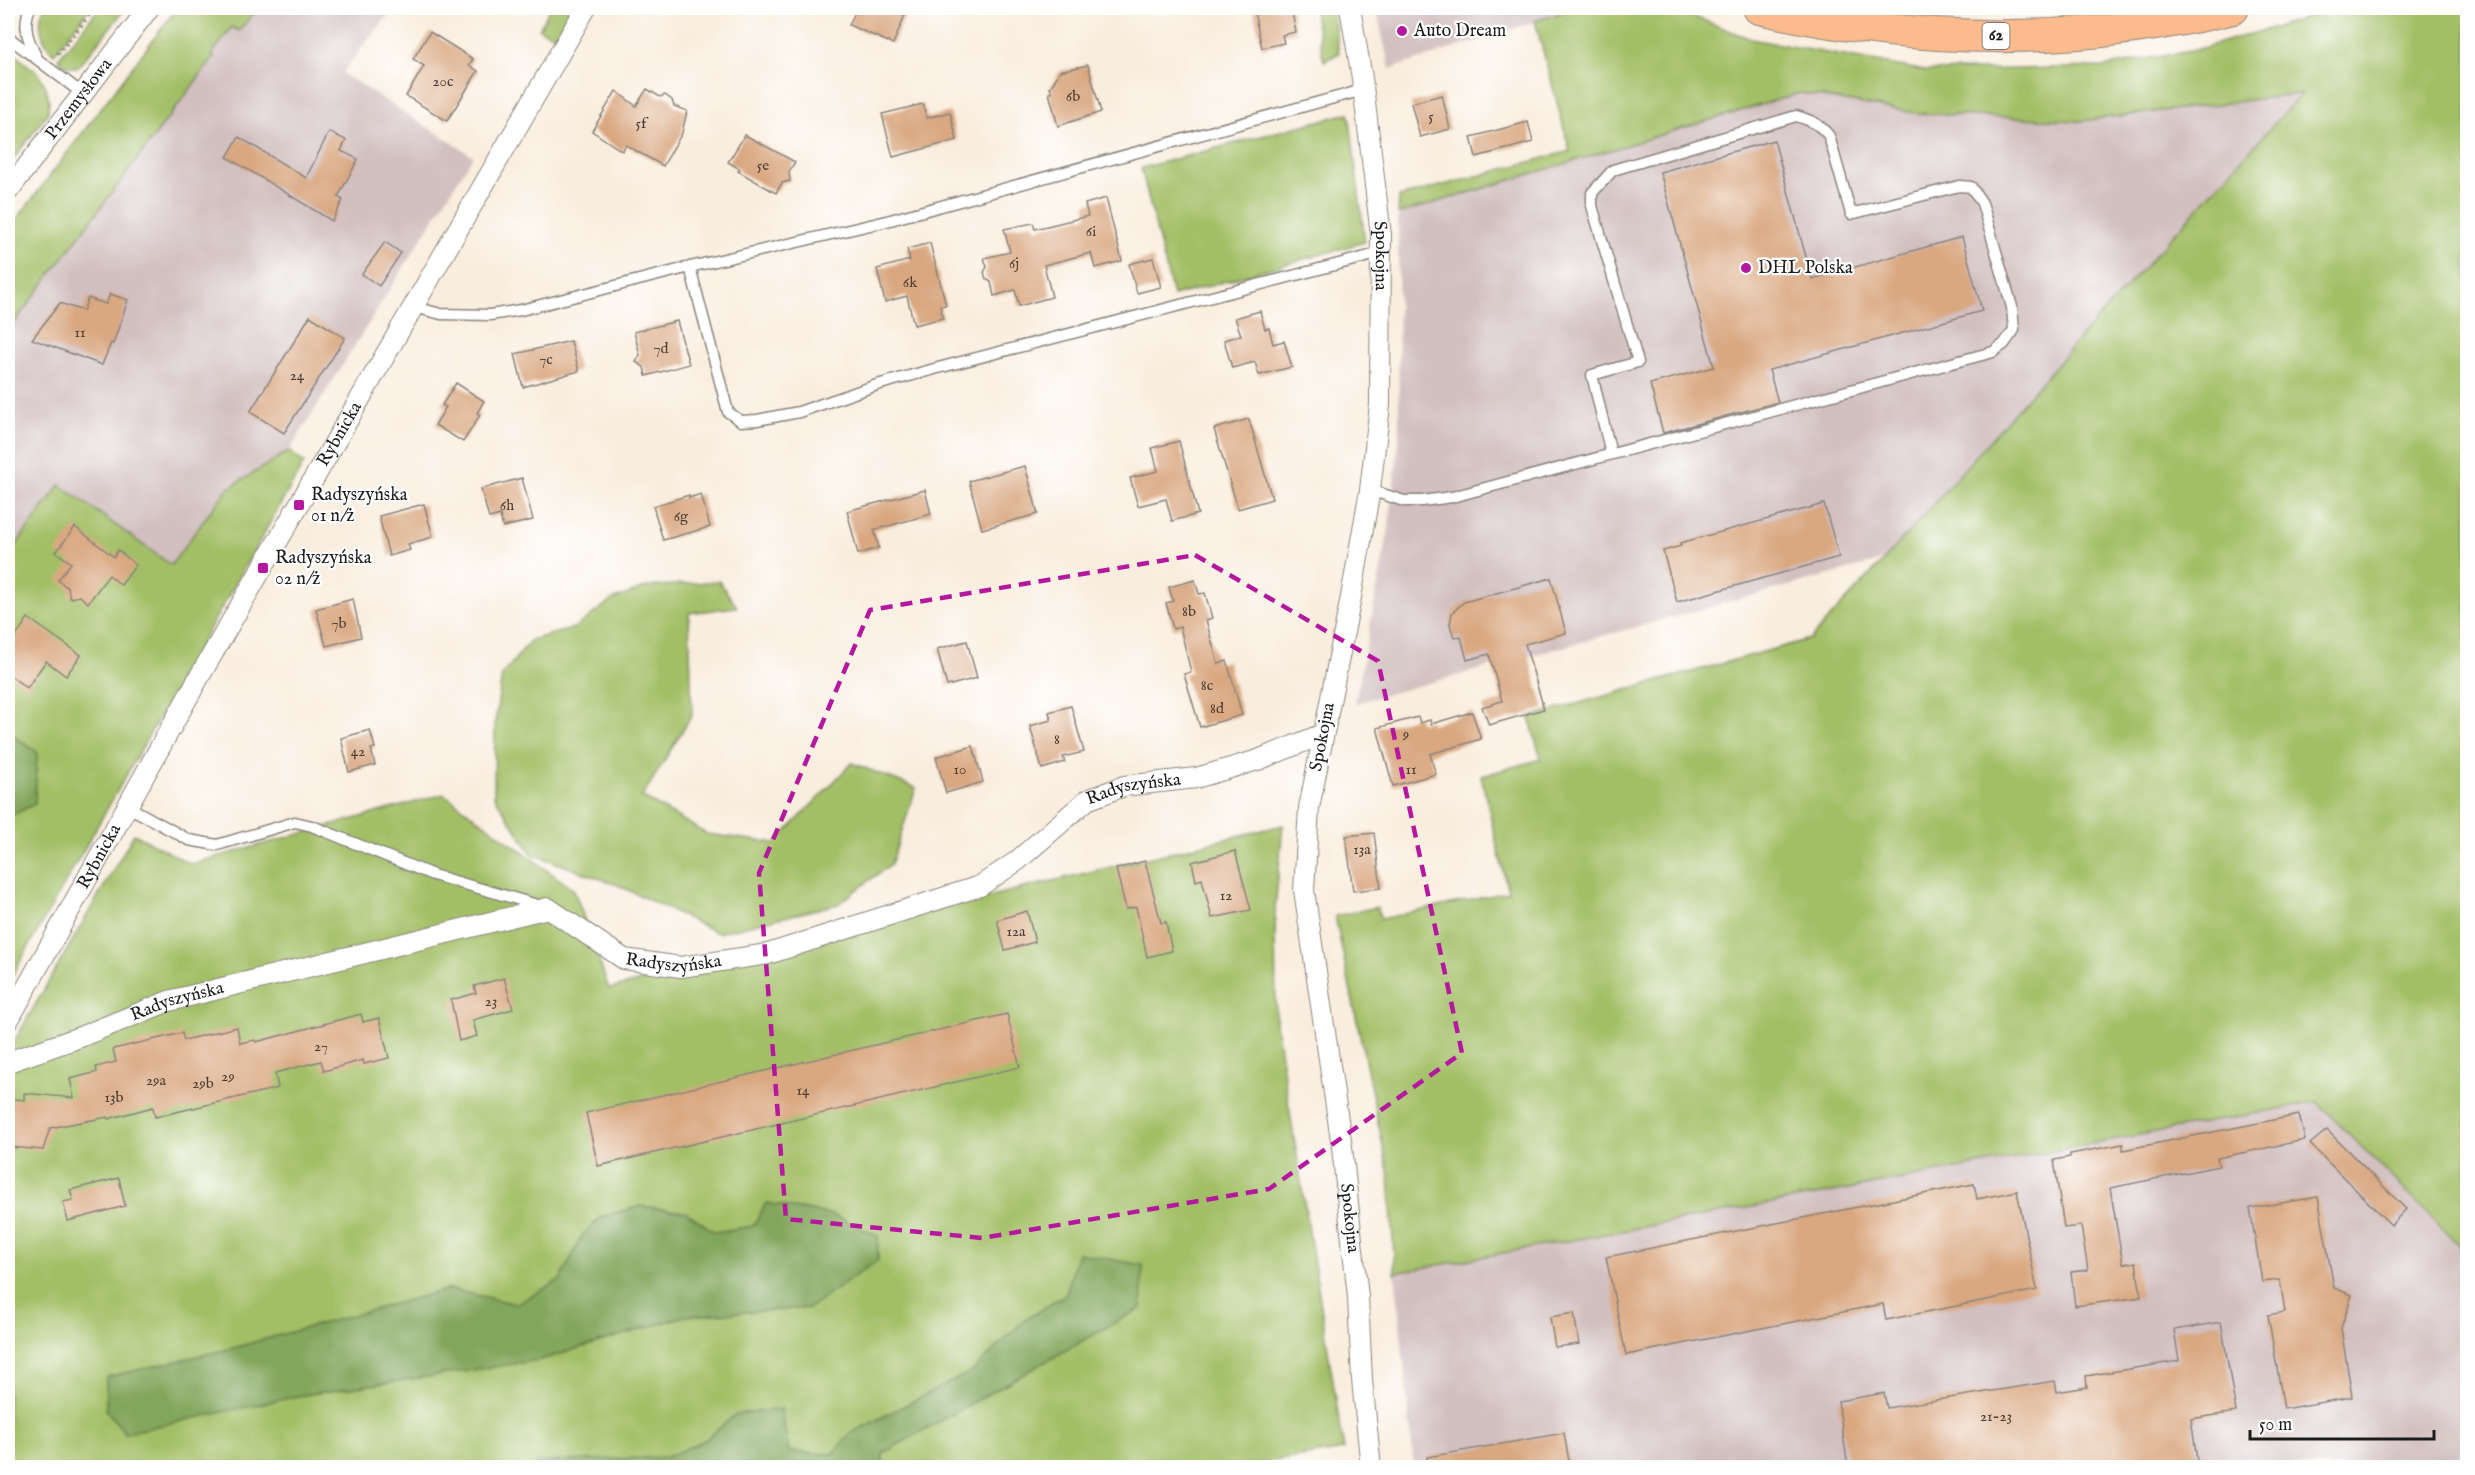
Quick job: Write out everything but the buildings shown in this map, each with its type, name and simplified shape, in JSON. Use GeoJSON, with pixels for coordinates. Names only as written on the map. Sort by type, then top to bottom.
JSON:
{"type":"FeatureCollection","features":[{"type":"Feature","properties":{"kind":"main road","name":"62"},"geometry":{"type":"LineString","coordinates":[[1759,8],[1830,22],[1895,31],[2016,37],[2152,25],[2233,8]]}},
{"type":"Feature","properties":{"kind":"street","name":"Przemysłowa"},"geometry":{"type":"LineString","coordinates":[[8,191],[149,8]]}},
{"type":"Feature","properties":{"kind":"street","name":"Rybnicka"},"geometry":{"type":"LineString","coordinates":[[8,1021],[198,679],[586,8]]}},
{"type":"Feature","properties":{"kind":"street","name":"Spokojna"},"geometry":{"type":"LineString","coordinates":[[1350,8],[1364,90],[1381,235],[1380,405],[1370,490],[1309,808],[1304,890],[1342,1148],[1358,1297],[1362,1380],[1371,1467]]}},
{"type":"Feature","properties":{"kind":"street","name":"Radyszyńska"},"geometry":{"type":"LineString","coordinates":[[8,1062],[80,1037],[169,1001],[548,908],[624,959],[681,967],[768,954],[980,886],[1017,861],[1088,800],[1124,786],[1196,778],[1258,760],[1323,734]]}},
{"type":"Feature","properties":{"kind":"lane"},"geometry":{"type":"LineString","coordinates":[[30,8],[25,18],[28,41],[43,64]]}},
{"type":"Feature","properties":{"kind":"lane"},"geometry":{"type":"LineString","coordinates":[[8,37],[83,94]]}},
{"type":"Feature","properties":{"kind":"lane"},"geometry":{"type":"LineString","coordinates":[[414,307],[441,314],[490,315],[521,310],[690,267],[884,222],[1364,90]]}},
{"type":"Feature","properties":{"kind":"lane"},"geometry":{"type":"LineString","coordinates":[[1370,490],[1404,501],[1452,497],[1992,352],[2004,344],[2014,330],[2012,307],[1982,203],[1971,186],[1959,186],[1851,214],[1829,136],[1822,127],[1796,116],[1613,170],[1592,193],[1592,206],[1638,362],[1592,375],[1611,454]]}},
{"type":"Feature","properties":{"kind":"lane"},"geometry":{"type":"LineString","coordinates":[[690,267],[728,412],[741,421],[799,412],[938,368],[1381,253]]}},
{"type":"Feature","properties":{"kind":"lane"},"geometry":{"type":"LineString","coordinates":[[127,806],[189,840],[217,845],[295,822],[432,875],[548,908]]}},
{"type":"Feature","properties":{"kind":"path"},"geometry":{"type":"LineString","coordinates":[[43,64],[94,8]]}},
{"type":"Feature","properties":{"kind":"highlighted area"},"geometry":{"type":"Polygon","coordinates":[[[1195,555],[1378,661],[1462,1053],[1269,1189],[982,1238],[786,1219],[759,873],[870,610],[1195,555]]]}},
{"type":"Feature","properties":{"kind":"shaded area"},"geometry":{"type":"Polygon","coordinates":[[[258,8],[394,8],[342,73],[473,156],[289,451],[227,489],[171,565],[60,486],[8,556],[8,331],[214,57],[212,54],[232,27],[239,31],[258,8]]]}},
{"type":"Feature","properties":{"kind":"shaded area"},"geometry":{"type":"Polygon","coordinates":[[[1376,8],[1577,8],[1390,69],[1376,8]]]}},
{"type":"Feature","properties":{"kind":"shaded area","name":"DHL Polska"},"geometry":{"type":"Polygon","coordinates":[[[1800,93],[1915,113],[2219,105],[2302,94],[2072,347],[1884,560],[1355,703],[1388,533],[1399,440],[1398,214],[1800,93]]]}},
{"type":"Feature","properties":{"kind":"shaded area"},"geometry":{"type":"Polygon","coordinates":[[[2317,1102],[2467,1253],[2467,1467],[1414,1467],[1395,1273],[2317,1102]]]}},
{"type":"Feature","properties":{"kind":"green space"},"geometry":{"type":"Polygon","coordinates":[[[44,8],[90,8],[54,54],[46,44],[40,26],[44,8]]]}},
{"type":"Feature","properties":{"kind":"green space"},"geometry":{"type":"Polygon","coordinates":[[[99,8],[126,8],[78,67],[64,65],[58,59],[99,8]]]}},
{"type":"Feature","properties":{"kind":"green space"},"geometry":{"type":"Polygon","coordinates":[[[177,8],[258,8],[239,31],[232,27],[212,54],[214,57],[8,331],[8,231],[177,8]]]}},
{"type":"Feature","properties":{"kind":"green space"},"geometry":{"type":"Polygon","coordinates":[[[550,8],[574,8],[561,32],[555,36],[539,29],[550,8]]]}},
{"type":"Feature","properties":{"kind":"green space"},"geometry":{"type":"Polygon","coordinates":[[[1313,8],[1332,8],[1339,53],[1324,61],[1313,8]]]}},
{"type":"Feature","properties":{"kind":"green space"},"geometry":{"type":"Polygon","coordinates":[[[1577,8],[1672,8],[1751,39],[1926,71],[2103,67],[2195,50],[2296,21],[2329,8],[2467,8],[2467,1253],[2317,1102],[1395,1273],[1389,1175],[1335,916],[1377,907],[1381,919],[1508,892],[1481,776],[1541,759],[1529,717],[1810,639],[1884,560],[2072,347],[2301,94],[2080,121],[1915,113],[1800,93],[1398,214],[1399,197],[1570,151],[1535,21],[1577,8]]]}},
{"type":"Feature","properties":{"kind":"green space"},"geometry":{"type":"Polygon","coordinates":[[[8,49],[38,73],[46,87],[49,101],[48,113],[8,166],[8,49]]]}},
{"type":"Feature","properties":{"kind":"green space"},"geometry":{"type":"Polygon","coordinates":[[[1349,113],[1365,242],[1173,296],[1141,168],[1349,113]]]}},
{"type":"Feature","properties":{"kind":"green space"},"geometry":{"type":"Polygon","coordinates":[[[289,451],[304,463],[8,983],[8,556],[60,485],[171,565],[227,489],[289,451]]]}},
{"type":"Feature","properties":{"kind":"green space"},"geometry":{"type":"Polygon","coordinates":[[[719,581],[737,607],[689,613],[692,715],[642,797],[707,834],[775,843],[852,763],[916,788],[891,864],[838,904],[718,933],[620,886],[532,854],[494,796],[495,722],[502,675],[531,640],[574,628],[612,600],[647,587],[719,581]]]}},
{"type":"Feature","properties":{"kind":"green space"},"geometry":{"type":"Polygon","coordinates":[[[8,732],[37,752],[35,804],[8,817],[8,732]]]}},
{"type":"Feature","properties":{"kind":"green space"},"geometry":{"type":"Polygon","coordinates":[[[444,794],[574,890],[609,989],[1283,825],[1275,909],[1276,1025],[1344,1450],[1233,1468],[8,1468],[8,1052],[134,834],[191,864],[444,794]]]}},
{"type":"Feature","properties":{"kind":"green space"},"geometry":{"type":"Polygon","coordinates":[[[766,1203],[833,1215],[878,1236],[878,1260],[809,1308],[685,1316],[540,1360],[303,1395],[125,1433],[106,1410],[106,1377],[229,1349],[449,1289],[517,1304],[560,1280],[582,1236],[601,1217],[641,1206],[686,1212],[715,1232],[753,1226],[766,1203]]]}},
{"type":"Feature","properties":{"kind":"green space"},"geometry":{"type":"Polygon","coordinates":[[[1078,1253],[1143,1265],[1141,1308],[883,1453],[883,1467],[532,1467],[539,1462],[667,1457],[705,1440],[736,1414],[781,1409],[789,1452],[833,1454],[851,1433],[974,1370],[1023,1321],[1066,1294],[1078,1253]]]}},
{"type":"Feature","properties":{"kind":"place","name":"Auto Dream"},"geometry":{"type":"Point","coordinates":[1402,31]}},
{"type":"Feature","properties":{"kind":"place","name":"DHL Polska"},"geometry":{"type":"Point","coordinates":[1746,268]}},
{"type":"Feature","properties":{"kind":"place","name":"Radyszyńska 01 n/ż"},"geometry":{"type":"Point","coordinates":[299,505]}},
{"type":"Feature","properties":{"kind":"place","name":"Radyszyńska 02 n/ż"},"geometry":{"type":"Point","coordinates":[263,568]}}]}
